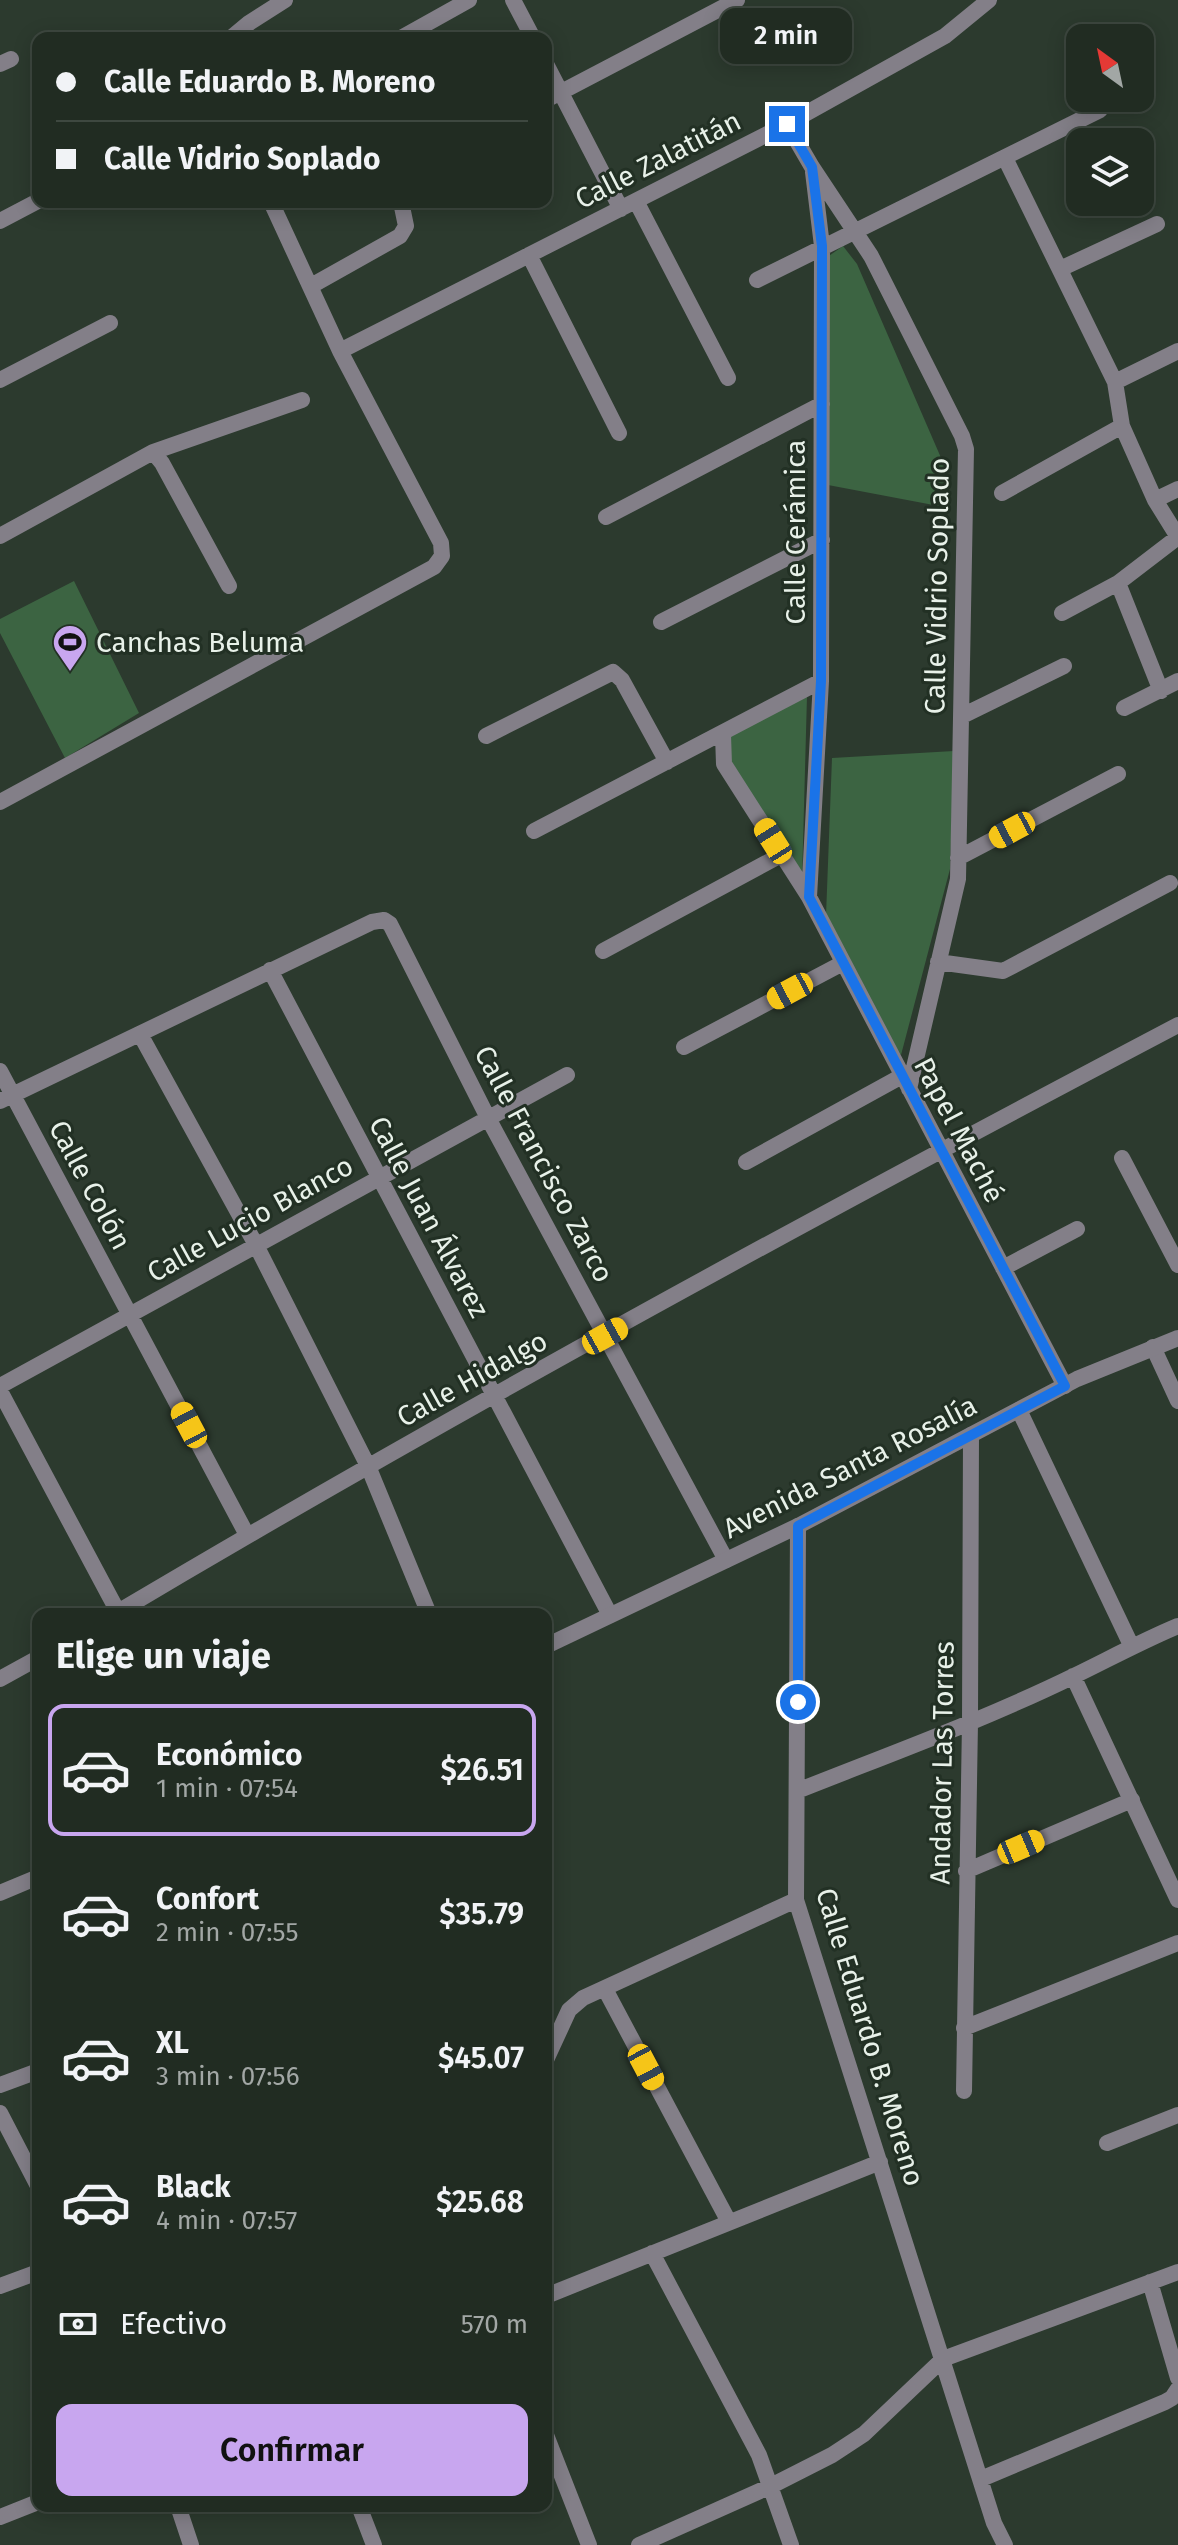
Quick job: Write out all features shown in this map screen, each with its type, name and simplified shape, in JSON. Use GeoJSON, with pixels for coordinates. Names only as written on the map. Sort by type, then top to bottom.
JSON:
{"type":"FeatureCollection","features":[{"type":"Feature","properties":{"kind":"street"},"geometry":{"type":"LineString","coordinates":[[238,32],[285,0]]}},
{"type":"Feature","properties":{"kind":"street"},"geometry":{"type":"LineString","coordinates":[[412,32],[469,0]]}},
{"type":"Feature","properties":{"kind":"street"},"geometry":{"type":"LineString","coordinates":[[513,0],[530,32]]}},
{"type":"Feature","properties":{"kind":"street"},"geometry":{"type":"LineString","coordinates":[[728,378],[628,205],[553,96],[737,0]]}},
{"type":"Feature","properties":{"kind":"street","name":"Calle Zalatitán"},"geometry":{"type":"LineString","coordinates":[[340,351],[787,124],[945,36],[989,0]]}},
{"type":"Feature","properties":{"kind":"street"},"geometry":{"type":"LineString","coordinates":[[757,280],[1096,112]]}},
{"type":"Feature","properties":{"kind":"street","name":"Calle Vidrio Soplado"},"geometry":{"type":"LineString","coordinates":[[787,124],[812,167],[856,230],[966,449],[958,879],[905,1082]]}},
{"type":"Feature","properties":{"kind":"street"},"geometry":{"type":"LineString","coordinates":[[1005,158],[1115,382],[1122,426],[1155,500],[1178,537],[1118,583],[1062,613]]}},
{"type":"Feature","properties":{"kind":"street","name":"Calle Cerámica"},"geometry":{"type":"LineString","coordinates":[[809,897],[821,681],[822,540],[822,246],[812,167]]}},
{"type":"Feature","properties":{"kind":"street"},"geometry":{"type":"LineString","coordinates":[[0,221],[32,204]]}},
{"type":"Feature","properties":{"kind":"street"},"geometry":{"type":"LineString","coordinates":[[0,802],[439,562],[442,556],[441,543],[340,351],[274,208]]}},
{"type":"Feature","properties":{"kind":"street"},"geometry":{"type":"LineString","coordinates":[[311,286],[400,236],[406,226],[402,208]]}},
{"type":"Feature","properties":{"kind":"street"},"geometry":{"type":"LineString","coordinates":[[1060,269],[1157,224]]}},
{"type":"Feature","properties":{"kind":"street"},"geometry":{"type":"LineString","coordinates":[[529,255],[619,433]]}},
{"type":"Feature","properties":{"kind":"street"},"geometry":{"type":"LineString","coordinates":[[0,380],[110,323]]}},
{"type":"Feature","properties":{"kind":"street"},"geometry":{"type":"LineString","coordinates":[[1115,382],[1178,351]]}},
{"type":"Feature","properties":{"kind":"street"},"geometry":{"type":"LineString","coordinates":[[0,536],[153,452],[302,400]]}},
{"type":"Feature","properties":{"kind":"street"},"geometry":{"type":"LineString","coordinates":[[606,517],[822,404]]}},
{"type":"Feature","properties":{"kind":"street"},"geometry":{"type":"LineString","coordinates":[[1002,493],[1122,426]]}},
{"type":"Feature","properties":{"kind":"street"},"geometry":{"type":"LineString","coordinates":[[153,452],[162,463],[229,586]]}},
{"type":"Feature","properties":{"kind":"street"},"geometry":{"type":"LineString","coordinates":[[1155,500],[1178,489]]}},
{"type":"Feature","properties":{"kind":"street"},"geometry":{"type":"LineString","coordinates":[[661,622],[822,540]]}},
{"type":"Feature","properties":{"kind":"street"},"geometry":{"type":"LineString","coordinates":[[1118,583],[1161,691]]}},
{"type":"Feature","properties":{"kind":"street"},"geometry":{"type":"LineString","coordinates":[[962,716],[1064,666]]}},
{"type":"Feature","properties":{"kind":"street"},"geometry":{"type":"LineString","coordinates":[[486,736],[613,672],[622,680],[667,762]]}},
{"type":"Feature","properties":{"kind":"street"},"geometry":{"type":"LineString","coordinates":[[534,831],[723,735],[821,681]]}},
{"type":"Feature","properties":{"kind":"street"},"geometry":{"type":"LineString","coordinates":[[1124,708],[1178,681]]}},
{"type":"Feature","properties":{"kind":"street","name":"Papel Maché"},"geometry":{"type":"LineString","coordinates":[[723,735],[724,764],[809,897],[1065,1386]]}},
{"type":"Feature","properties":{"kind":"street"},"geometry":{"type":"LineString","coordinates":[[958,858],[1118,774]]}},
{"type":"Feature","properties":{"kind":"street"},"geometry":{"type":"LineString","coordinates":[[603,951],[781,855]]}},
{"type":"Feature","properties":{"kind":"street"},"geometry":{"type":"LineString","coordinates":[[938,962],[1003,971],[1170,883]]}},
{"type":"Feature","properties":{"kind":"street","name":"Calle Francisco Zarco"},"geometry":{"type":"LineString","coordinates":[[270,970],[372,922],[384,920],[394,931],[488,1118],[726,1560]]}},
{"type":"Feature","properties":{"kind":"street"},"geometry":{"type":"LineString","coordinates":[[684,1047],[843,963]]}},
{"type":"Feature","properties":{"kind":"street"},"geometry":{"type":"LineString","coordinates":[[6,1098],[270,970]]}},
{"type":"Feature","properties":{"kind":"street","name":"Calle Juan Álvarez"},"geometry":{"type":"LineString","coordinates":[[270,970],[610,1615]]}},
{"type":"Feature","properties":{"kind":"street","name":"Calle Hidalgo"},"geometry":{"type":"LineString","coordinates":[[126,1608],[247,1535],[494,1396],[941,1150],[1178,1025]]}},
{"type":"Feature","properties":{"kind":"street"},"geometry":{"type":"LineString","coordinates":[[140,1034],[256,1245],[368,1466],[427,1608]]}},
{"type":"Feature","properties":{"kind":"street","name":"Calle Colón"},"geometry":{"type":"LineString","coordinates":[[0,1071],[6,1098],[130,1314],[247,1535]]}},
{"type":"Feature","properties":{"kind":"street","name":"Calle Lucio Blanco"},"geometry":{"type":"LineString","coordinates":[[0,1388],[567,1075]]}},
{"type":"Feature","properties":{"kind":"street"},"geometry":{"type":"LineString","coordinates":[[746,1162],[905,1082]]}},
{"type":"Feature","properties":{"kind":"street"},"geometry":{"type":"LineString","coordinates":[[1122,1158],[1178,1265]]}},
{"type":"Feature","properties":{"kind":"street"},"geometry":{"type":"LineString","coordinates":[[1003,1268],[1077,1229]]}},
{"type":"Feature","properties":{"kind":"street","name":"Avenida Santa Rosalía"},"geometry":{"type":"LineString","coordinates":[[552,1643],[798,1526],[1065,1386],[1178,1338]]}},
{"type":"Feature","properties":{"kind":"street"},"geometry":{"type":"LineString","coordinates":[[1153,1347],[1178,1401]]}},
{"type":"Feature","properties":{"kind":"street"},"geometry":{"type":"LineString","coordinates":[[0,1388],[115,1608]]}},
{"type":"Feature","properties":{"kind":"street"},"geometry":{"type":"LineString","coordinates":[[1019,1410],[1131,1645]]}},
{"type":"Feature","properties":{"kind":"street","name":"Andador Las Torres"},"geometry":{"type":"LineString","coordinates":[[964,2091],[971,1435]]}},
{"type":"Feature","properties":{"kind":"street","name":"Calle Eduardo B. Moreno"},"geometry":{"type":"LineString","coordinates":[[798,1526],[796,1900],[994,2523],[1005,2545]]}},
{"type":"Feature","properties":{"kind":"street"},"geometry":{"type":"LineString","coordinates":[[797,1791],[970,1722],[1073,1676],[1131,1645],[1178,1626]]}},
{"type":"Feature","properties":{"kind":"street"},"geometry":{"type":"LineString","coordinates":[[0,1679],[32,1661]]}},
{"type":"Feature","properties":{"kind":"street"},"geometry":{"type":"LineString","coordinates":[[1073,1676],[1178,1900]]}},
{"type":"Feature","properties":{"kind":"street"},"geometry":{"type":"LineString","coordinates":[[966,1871],[1132,1800]]}},
{"type":"Feature","properties":{"kind":"street"},"geometry":{"type":"LineString","coordinates":[[0,1893],[32,1880]]}},
{"type":"Feature","properties":{"kind":"street"},"geometry":{"type":"LineString","coordinates":[[552,2048],[574,2004],[796,1900]]}},
{"type":"Feature","properties":{"kind":"street"},"geometry":{"type":"LineString","coordinates":[[964,2028],[1178,1943]]}},
{"type":"Feature","properties":{"kind":"street"},"geometry":{"type":"LineString","coordinates":[[605,1989],[729,2222]]}},
{"type":"Feature","properties":{"kind":"street"},"geometry":{"type":"LineString","coordinates":[[0,2085],[32,2073]]}},
{"type":"Feature","properties":{"kind":"street"},"geometry":{"type":"LineString","coordinates":[[0,2113],[32,2174]]}},
{"type":"Feature","properties":{"kind":"street"},"geometry":{"type":"LineString","coordinates":[[1107,2143],[1178,2115]]}},
{"type":"Feature","properties":{"kind":"street"},"geometry":{"type":"LineString","coordinates":[[552,2294],[880,2162]]}},
{"type":"Feature","properties":{"kind":"street"},"geometry":{"type":"LineString","coordinates":[[652,2253],[759,2455],[791,2545]]}},
{"type":"Feature","properties":{"kind":"street"},"geometry":{"type":"LineString","coordinates":[[639,2545],[674,2538],[832,2455],[864,2434],[943,2359],[1178,2272]]}},
{"type":"Feature","properties":{"kind":"street"},"geometry":{"type":"LineString","coordinates":[[0,2286],[32,2274]]}},
{"type":"Feature","properties":{"kind":"street"},"geometry":{"type":"LineString","coordinates":[[981,2479],[1165,2402],[1178,2386],[1150,2282]]}},
{"type":"Feature","properties":{"kind":"street"},"geometry":{"type":"LineString","coordinates":[[552,2450],[589,2545]]}},
{"type":"Feature","properties":{"kind":"street"},"geometry":{"type":"LineString","coordinates":[[0,2517],[32,2504]]}},
{"type":"Feature","properties":{"kind":"street"},"geometry":{"type":"LineString","coordinates":[[180,2512],[191,2545]]}},
{"type":"Feature","properties":{"kind":"street"},"geometry":{"type":"LineString","coordinates":[[361,2512],[374,2545]]}},
{"type":"Feature","properties":{"kind":"green space"},"geometry":{"type":"Polygon","coordinates":[[[843,246],[857,264],[945,467],[944,507],[828,485],[826,258],[843,246]]]}},
{"type":"Feature","properties":{"kind":"green space","name":"Canchas Beluma"},"geometry":{"type":"Polygon","coordinates":[[[74,581],[139,713],[65,758],[0,633],[0,619],[74,581]]]}},
{"type":"Feature","properties":{"kind":"green space"},"geometry":{"type":"Polygon","coordinates":[[[807,696],[802,880],[726,763],[727,735],[807,696]]]}},
{"type":"Feature","properties":{"kind":"green space"},"geometry":{"type":"Polygon","coordinates":[[[954,751],[950,869],[901,1055],[877,1024],[826,916],[832,758],[954,751]]]}},
{"type":"Feature","properties":{"kind":"place","name":"Canchas Beluma"},"geometry":{"type":"Point","coordinates":[70,673]}},
{"type":"Feature","properties":{"kind":"route"},"geometry":{"type":"LineString","coordinates":[[787,124],[812,167],[822,246],[821,681],[809,897],[1065,1386],[798,1526],[798,1702]]}}]}
